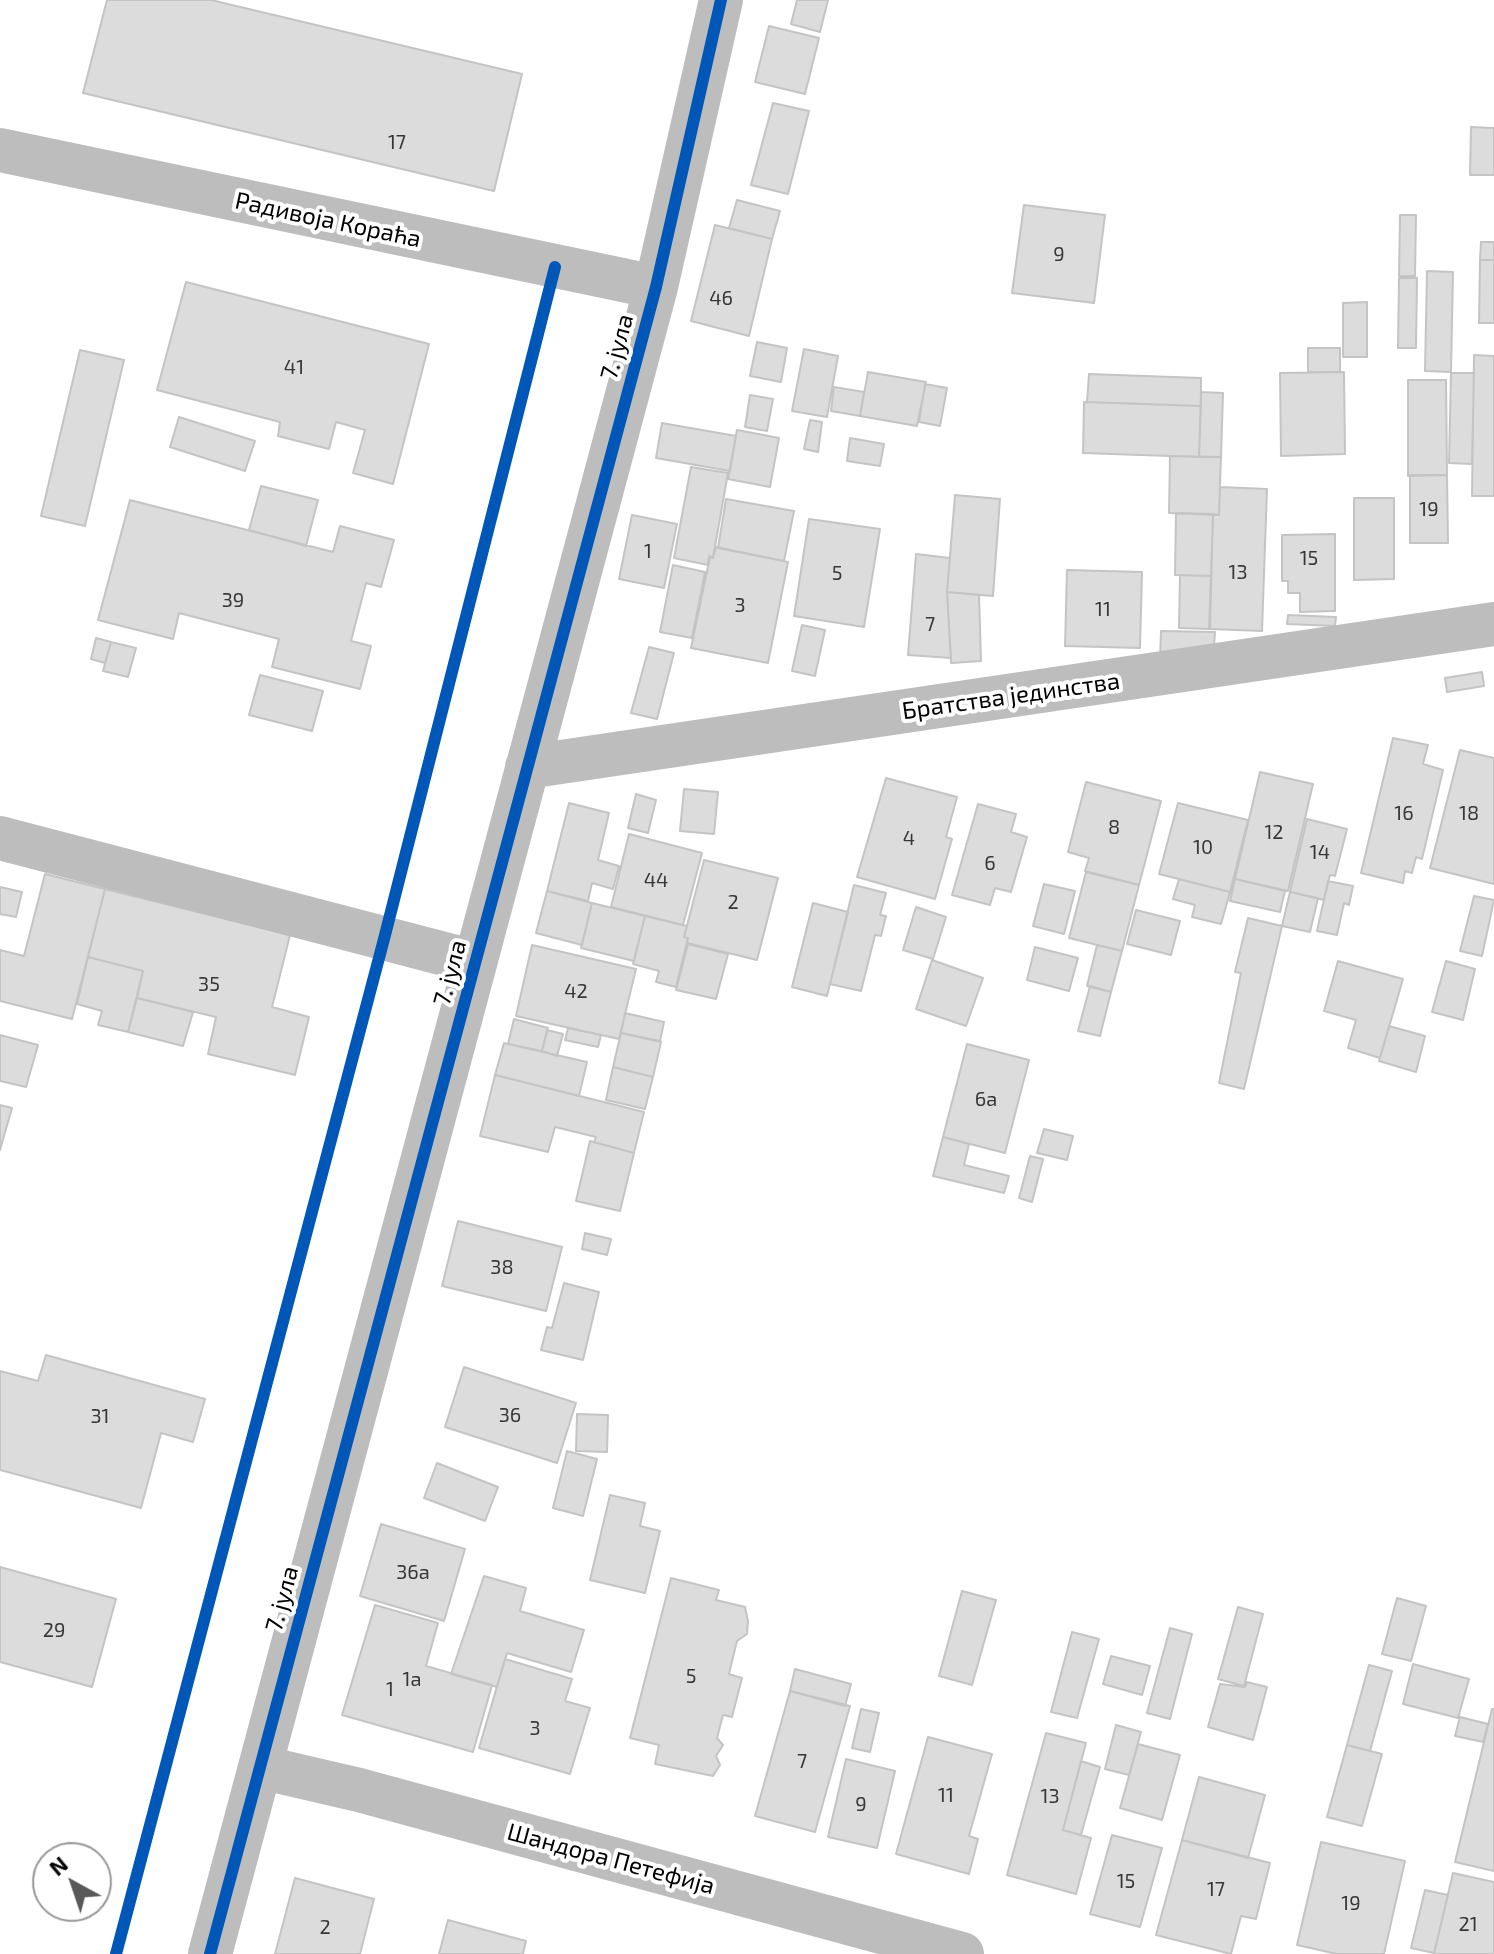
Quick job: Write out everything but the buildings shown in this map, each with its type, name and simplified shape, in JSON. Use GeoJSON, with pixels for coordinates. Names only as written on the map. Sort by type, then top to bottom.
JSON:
{"type":"FeatureCollection","features":[{"type":"Feature","properties":{"kind":"street","name":"7. јула"},"geometry":{"type":"LineString","coordinates":[[210,1954],[656,287],[721,0]]}},
{"type":"Feature","properties":{"kind":"street","name":"Радивоја Кораћа"},"geometry":{"type":"LineString","coordinates":[[0,150],[656,287]]}},
{"type":"Feature","properties":{"kind":"street","name":"Братства јединства"},"geometry":{"type":"LineString","coordinates":[[527,767],[1494,624]]}},
{"type":"Feature","properties":{"kind":"street"},"geometry":{"type":"LineString","coordinates":[[0,838],[475,962]]}},
{"type":"Feature","properties":{"kind":"street","name":"Шандора Петефија"},"geometry":{"type":"LineString","coordinates":[[260,1767],[374,1794],[962,1954]]}},
{"type":"Feature","properties":{"kind":"cycle path"},"geometry":{"type":"LineString","coordinates":[[210,1954],[656,287],[721,0]]}},
{"type":"Feature","properties":{"kind":"cycle path"},"geometry":{"type":"LineString","coordinates":[[116,1954],[384,939],[555,267]]}}]}
